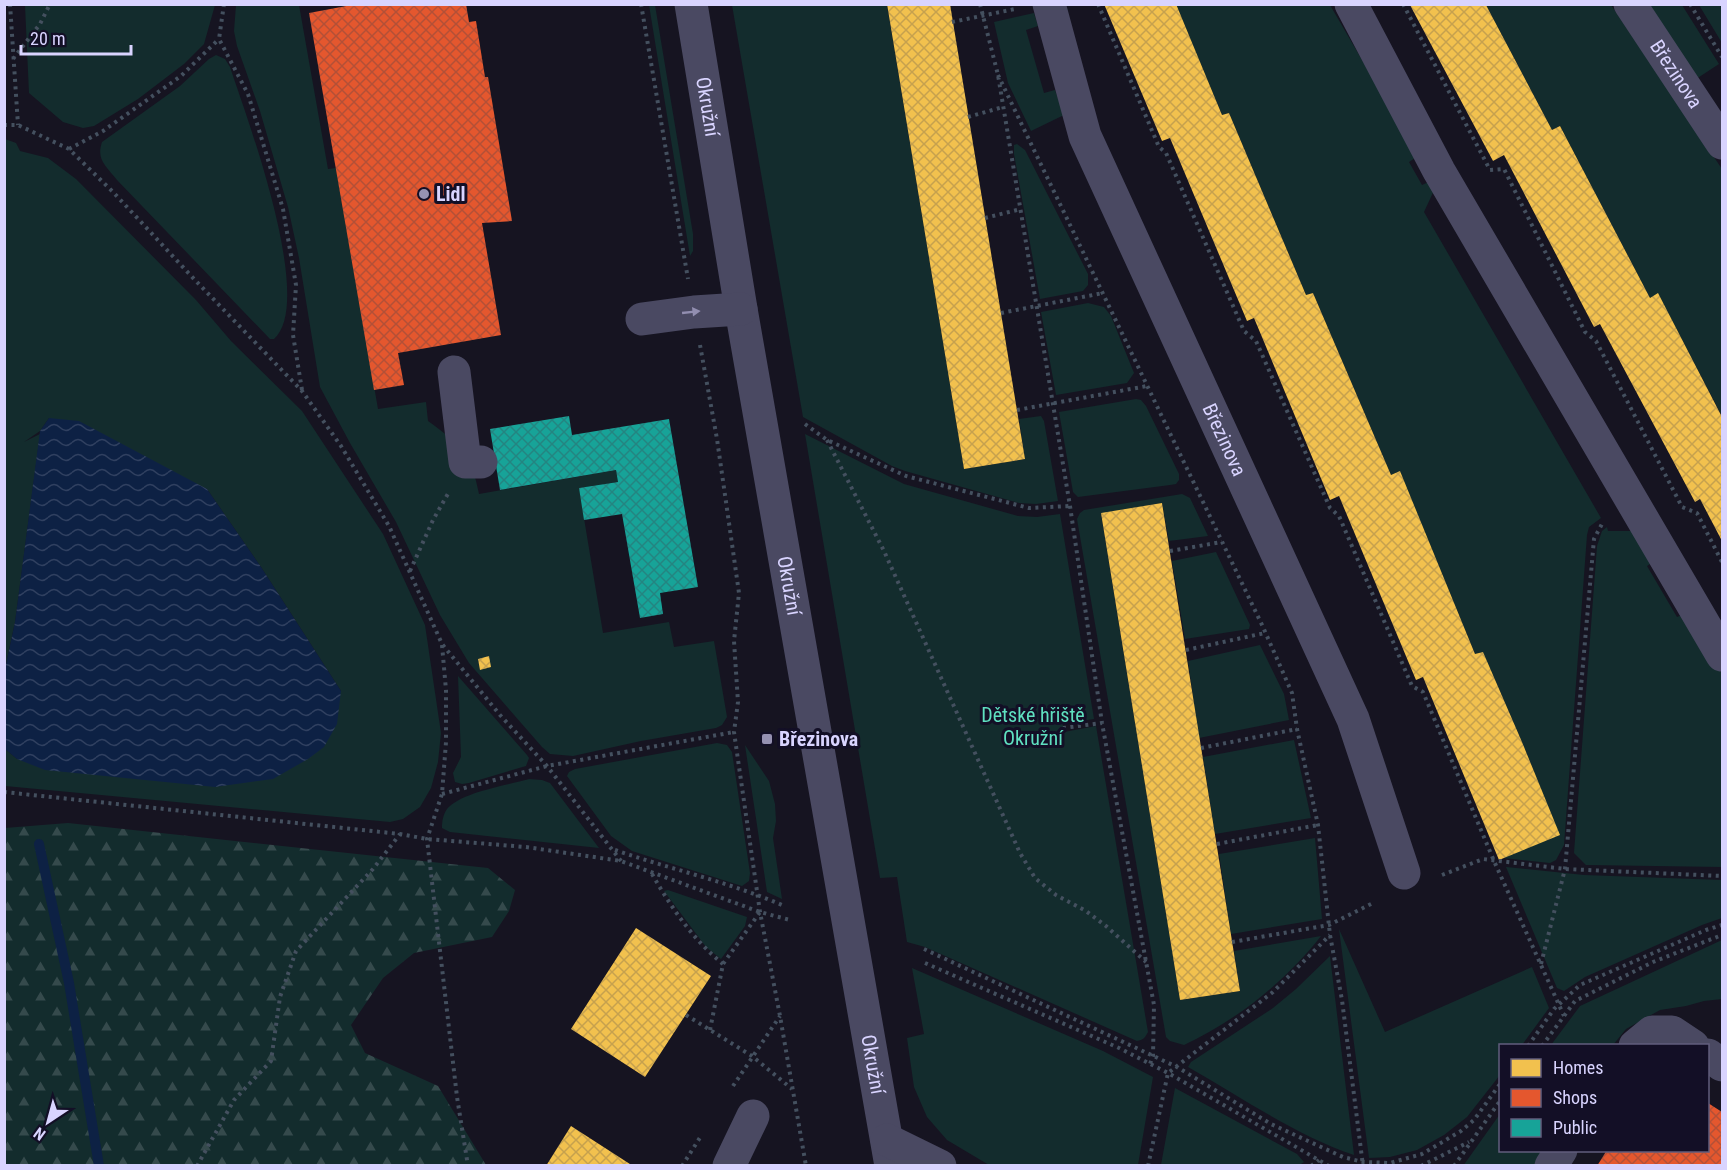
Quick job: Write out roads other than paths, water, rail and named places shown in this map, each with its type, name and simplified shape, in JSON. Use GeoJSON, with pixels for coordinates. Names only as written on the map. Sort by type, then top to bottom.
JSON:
{"type":"FeatureCollection","features":[{"type":"Feature","properties":{"kind":"street","name":"Okružní"},"geometry":{"type":"LineString","coordinates":[[691,4],[741,309],[889,1153]]}},
{"type":"Feature","properties":{"kind":"street","name":"Březinova"},"geometry":{"type":"LineString","coordinates":[[1049,4],[1085,136],[1353,719],[1404,873]]}},
{"type":"Feature","properties":{"kind":"street"},"geometry":{"type":"LineString","coordinates":[[1351,4],[1439,171],[1722,655]]}},
{"type":"Feature","properties":{"kind":"street","name":"Březinova"},"geometry":{"type":"LineString","coordinates":[[1630,4],[1722,143]]}},
{"type":"Feature","properties":{"kind":"street"},"geometry":{"type":"LineString","coordinates":[[642,319],[741,309]]}},
{"type":"Feature","properties":{"kind":"street"},"geometry":{"type":"LineString","coordinates":[[454,372],[473,462]]}},
{"type":"Feature","properties":{"kind":"street"},"geometry":{"type":"LineString","coordinates":[[1637,1044],[1652,1032],[1672,1032],[1689,1044]]}},
{"type":"Feature","properties":{"kind":"street"},"geometry":{"type":"LineString","coordinates":[[1709,1056],[1722,1065]]}},
{"type":"Feature","properties":{"kind":"street"},"geometry":{"type":"LineString","coordinates":[[729,1166],[753,1116]]}},
{"type":"Feature","properties":{"kind":"street"},"geometry":{"type":"LineString","coordinates":[[1551,1166],[1561,1152]]}},
{"type":"Feature","properties":{"kind":"street"},"geometry":{"type":"LineString","coordinates":[[889,1153],[940,1166]]}},
{"type":"Feature","properties":{"kind":"water"},"geometry":{"type":"Polygon","coordinates":[[[49,418],[79,421],[207,489],[261,567],[341,691],[337,724],[324,747],[273,779],[215,787],[45,770],[17,759],[5,749],[5,669],[15,622],[40,431],[49,418]]]}},
{"type":"Feature","properties":{"kind":"waterway"},"geometry":{"type":"LineString","coordinates":[[39,844],[69,983],[99,1166]]}},
{"type":"Feature","properties":{"kind":"place","name":"Lidl"},"geometry":{"type":"Point","coordinates":[424,194]}},
{"type":"Feature","properties":{"kind":"place","name":"Březinova"},"geometry":{"type":"Point","coordinates":[767,739]}},
{"type":"Feature","properties":{"kind":"park label","name":"Dětské hřiště Okružní"},"geometry":{"type":"Point","coordinates":[1033,726]}}]}
